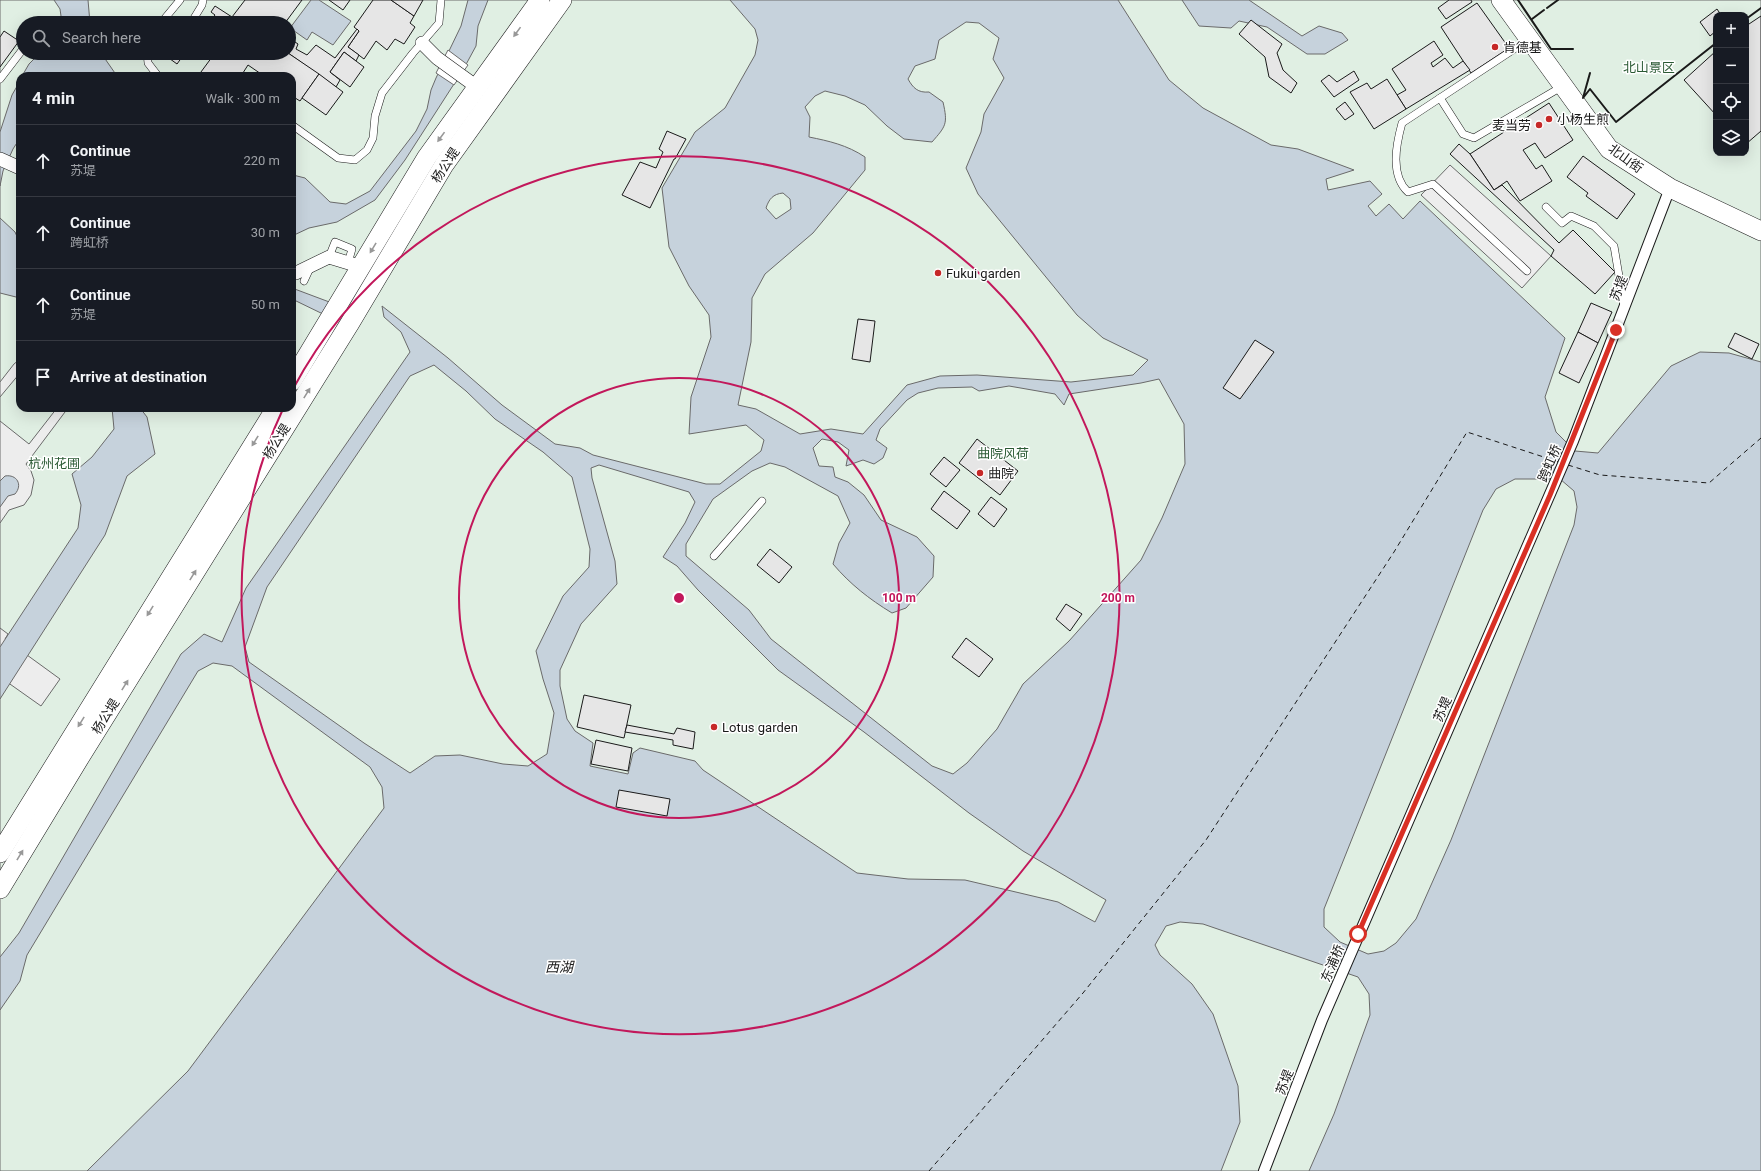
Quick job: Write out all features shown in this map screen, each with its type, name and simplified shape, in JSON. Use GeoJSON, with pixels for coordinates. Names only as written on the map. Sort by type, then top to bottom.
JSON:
{"type":"FeatureCollection","features":[{"type":"Feature","properties":{"kind":"main road","name":"杨公堤"},"geometry":{"type":"LineString","coordinates":[[296,374],[355,265],[427,157],[540,0]]}},
{"type":"Feature","properties":{"kind":"main road","name":"杨公堤"},"geometry":{"type":"LineString","coordinates":[[296,410],[346,330],[444,165],[562,0]]}},
{"type":"Feature","properties":{"kind":"main road","name":"北山街"},"geometry":{"type":"LineString","coordinates":[[1501,0],[1610,149],[1670,188],[1761,230]]}},
{"type":"Feature","properties":{"kind":"main road","name":"杨公堤"},"geometry":{"type":"LineString","coordinates":[[0,853],[274,412]]}},
{"type":"Feature","properties":{"kind":"main road","name":"杨公堤"},"geometry":{"type":"LineString","coordinates":[[0,889],[80,757],[295,412]]}},
{"type":"Feature","properties":{"kind":"street"},"geometry":{"type":"LineString","coordinates":[[422,43],[437,58],[477,87]]}},
{"type":"Feature","properties":{"kind":"street"},"geometry":{"type":"LineString","coordinates":[[0,159],[16,167]]}},
{"type":"Feature","properties":{"kind":"street","name":"苏堤"},"geometry":{"type":"LineString","coordinates":[[1572,441],[1670,188]]}},
{"type":"Feature","properties":{"kind":"street"},"geometry":{"type":"LineString","coordinates":[[296,273],[329,257],[355,265]]}},
{"type":"Feature","properties":{"kind":"street","name":"跨虹桥"},"geometry":{"type":"LineString","coordinates":[[1550,495],[1572,441]]}},
{"type":"Feature","properties":{"kind":"street","name":"苏堤"},"geometry":{"type":"LineString","coordinates":[[1358,934],[1550,495]]}},
{"type":"Feature","properties":{"kind":"street","name":"东浦桥"},"geometry":{"type":"LineString","coordinates":[[1329,1002],[1358,934]]}},
{"type":"Feature","properties":{"kind":"street","name":"苏堤"},"geometry":{"type":"LineString","coordinates":[[1264,1171],[1329,1002]]}},
{"type":"Feature","properties":{"kind":"lane"},"geometry":{"type":"LineString","coordinates":[[167,16],[180,0]]}},
{"type":"Feature","properties":{"kind":"lane"},"geometry":{"type":"LineString","coordinates":[[195,16],[202,5],[203,0]]}},
{"type":"Feature","properties":{"kind":"lane"},"geometry":{"type":"LineString","coordinates":[[296,127],[338,158],[355,160],[367,150],[372,138],[375,116],[382,93],[439,23],[441,0]]}},
{"type":"Feature","properties":{"kind":"lane"},"geometry":{"type":"LineString","coordinates":[[1527,271],[1433,184],[1408,192],[1400,185],[1397,178],[1396,162],[1398,141],[1402,123],[1530,39]]}},
{"type":"Feature","properties":{"kind":"lane"},"geometry":{"type":"LineString","coordinates":[[0,79],[16,58]]}},
{"type":"Feature","properties":{"kind":"lane"},"geometry":{"type":"LineString","coordinates":[[148,60],[148,63],[155,72]]}},
{"type":"Feature","properties":{"kind":"lane"},"geometry":{"type":"LineString","coordinates":[[1440,98],[1463,134],[1474,138],[1563,86]]}},
{"type":"Feature","properties":{"kind":"lane"},"geometry":{"type":"LineString","coordinates":[[1546,207],[1562,223],[1571,216],[1594,226],[1614,246],[1624,308]]}},
{"type":"Feature","properties":{"kind":"lane"},"geometry":{"type":"LineString","coordinates":[[304,280],[312,265]]}},
{"type":"Feature","properties":{"kind":"lane"},"geometry":{"type":"LineString","coordinates":[[714,556],[762,501]]}},
{"type":"Feature","properties":{"kind":"green space"},"geometry":{"type":"Polygon","coordinates":[[[0,0],[1761,0],[1761,1171],[0,1171],[0,0]]]}},
{"type":"Feature","properties":{"kind":"shaded area"},"geometry":{"type":"Polygon","coordinates":[[[1450,165],[1551,256],[1522,288],[1421,195],[1450,165]]]}},
{"type":"Feature","properties":{"kind":"shaded area"},"geometry":{"type":"Polygon","coordinates":[[[16,362],[16,378],[0,397],[0,382],[16,362]]]}},
{"type":"Feature","properties":{"kind":"shaded area"},"geometry":{"type":"Polygon","coordinates":[[[54,412],[65,412],[26,464],[31,471],[34,480],[31,495],[24,505],[9,510],[0,523],[0,421],[29,444],[54,412]]]}},
{"type":"Feature","properties":{"kind":"shaded area"},"geometry":{"type":"Polygon","coordinates":[[[0,628],[8,634],[5,639],[60,679],[41,706],[0,677],[0,628]]]}},
{"type":"Feature","properties":{"kind":"water"},"geometry":{"type":"Polygon","coordinates":[[[54,0],[88,0],[89,16],[61,16],[60,9],[54,0]]]}},
{"type":"Feature","properties":{"kind":"water"},"geometry":{"type":"Polygon","coordinates":[[[311,0],[319,0],[351,21],[333,45],[312,32],[307,40],[296,32],[296,20],[311,0]]]}},
{"type":"Feature","properties":{"kind":"water"},"geometry":{"type":"Polygon","coordinates":[[[468,0],[488,0],[478,26],[476,46],[463,70],[405,160],[375,200],[337,222],[309,228],[296,234],[296,176],[305,178],[330,202],[346,204],[370,191],[416,131],[427,109],[431,90],[436,78],[461,26],[468,0]]]}},
{"type":"Feature","properties":{"kind":"water","name":"西湖"},"geometry":{"type":"Polygon","coordinates":[[[730,0],[1118,0],[1169,80],[1203,108],[1271,145],[1298,149],[1354,170],[1326,179],[1328,190],[1370,181],[1382,194],[1368,206],[1376,216],[1389,204],[1403,219],[1420,201],[1565,338],[1545,397],[1556,432],[1575,451],[1598,453],[1671,366],[1700,352],[1729,353],[1761,362],[1761,1171],[1309,1171],[1334,1114],[1370,1015],[1369,994],[1358,977],[1203,924],[1180,922],[1166,926],[1155,945],[1160,955],[1192,984],[1213,1014],[1238,1086],[1240,1122],[1221,1171],[87,1171],[188,1071],[384,808],[382,787],[370,767],[232,666],[213,663],[198,671],[27,955],[20,981],[0,1010],[0,957],[19,933],[181,654],[204,634],[222,642],[246,588],[410,352],[401,332],[384,317],[382,306],[448,358],[502,405],[555,444],[580,448],[593,455],[706,484],[720,484],[761,451],[764,440],[746,425],[689,434],[691,397],[711,337],[709,315],[689,286],[669,247],[662,188],[695,132],[725,108],[755,55],[758,40],[755,29],[730,0]],[[966,22],[939,40],[935,59],[915,66],[908,79],[916,89],[922,92],[929,92],[943,102],[945,124],[932,142],[904,139],[887,126],[865,105],[845,96],[825,91],[815,96],[805,107],[810,117],[809,137],[838,144],[865,157],[865,170],[813,233],[765,274],[752,298],[751,342],[738,405],[756,409],[800,434],[831,429],[863,434],[907,385],[940,376],[977,375],[1071,382],[1133,375],[1148,360],[1103,338],[1077,315],[978,194],[966,168],[981,132],[984,114],[1004,78],[993,59],[999,38],[979,23],[966,22]],[[783,193],[777,194],[772,198],[766,208],[776,219],[791,209],[790,199],[783,193]],[[434,365],[410,376],[267,587],[245,647],[249,662],[364,743],[410,773],[435,756],[460,755],[503,764],[528,766],[547,754],[554,713],[536,651],[563,596],[589,567],[590,549],[572,477],[543,452],[495,419],[466,391],[434,365]],[[1159,379],[1069,394],[1064,405],[1055,394],[1009,386],[979,391],[972,387],[938,388],[918,393],[907,400],[880,429],[876,440],[887,448],[883,458],[874,464],[863,460],[846,466],[849,450],[838,442],[822,439],[813,448],[819,466],[833,467],[835,477],[848,482],[864,495],[881,520],[917,537],[934,556],[933,577],[906,608],[892,613],[860,591],[833,564],[839,543],[850,523],[838,496],[785,467],[770,463],[752,471],[713,499],[686,544],[686,556],[749,610],[771,639],[932,766],[953,774],[967,763],[997,729],[1023,684],[1069,641],[1141,560],[1162,518],[1185,464],[1184,424],[1159,379]],[[599,465],[591,468],[592,478],[615,561],[617,584],[581,624],[560,670],[560,686],[567,719],[575,731],[593,743],[590,766],[628,774],[633,753],[640,748],[695,761],[703,770],[857,873],[908,879],[965,880],[1058,902],[1095,922],[1106,900],[1023,851],[969,813],[864,732],[778,670],[698,590],[677,566],[663,557],[685,523],[695,502],[689,492],[599,465]],[[1515,479],[1496,489],[1483,510],[1324,909],[1324,927],[1340,942],[1368,954],[1384,951],[1396,943],[1416,919],[1451,840],[1574,525],[1577,507],[1574,491],[1560,479],[1515,479]]]}},
{"type":"Feature","properties":{"kind":"water"},"geometry":{"type":"Polygon","coordinates":[[[1182,0],[1249,0],[1302,36],[1319,26],[1342,33],[1348,40],[1325,54],[1307,54],[1267,27],[1239,21],[1231,28],[1199,26],[1182,0]]]}},
{"type":"Feature","properties":{"kind":"water"},"geometry":{"type":"Polygon","coordinates":[[[33,60],[106,60],[114,72],[24,72],[33,60]]]}},
{"type":"Feature","properties":{"kind":"water"},"geometry":{"type":"Polygon","coordinates":[[[16,88],[16,144],[3,171],[0,186],[0,132],[12,95],[16,88]]]}},
{"type":"Feature","properties":{"kind":"water"},"geometry":{"type":"Polygon","coordinates":[[[0,218],[16,234],[16,297],[0,293],[0,218]]]}},
{"type":"Feature","properties":{"kind":"water"},"geometry":{"type":"Polygon","coordinates":[[[296,290],[332,303],[325,315],[296,301],[296,290]]]}},
{"type":"Feature","properties":{"kind":"water"},"geometry":{"type":"Polygon","coordinates":[[[112,412],[143,412],[147,417],[155,454],[127,476],[105,535],[0,699],[0,647],[78,528],[81,505],[72,474],[92,457],[114,429],[112,412]]]}},
{"type":"Feature","properties":{"kind":"water"},"geometry":{"type":"Polygon","coordinates":[[[5,476],[16,478],[19,484],[15,494],[8,496],[0,507],[0,481],[5,476]]]}},
{"type":"Feature","properties":{"kind":"pier"},"geometry":{"type":"Polygon","coordinates":[[[448,50],[468,65],[454,85],[436,73],[448,50]]]}},
{"type":"Feature","properties":{"kind":"building"},"geometry":{"type":"Polygon","coordinates":[[[245,0],[302,0],[290,16],[233,16],[245,0]]]}},
{"type":"Feature","properties":{"kind":"building"},"geometry":{"type":"Polygon","coordinates":[[[329,0],[350,0],[343,10],[329,0]]]}},
{"type":"Feature","properties":{"kind":"building"},"geometry":{"type":"Polygon","coordinates":[[[373,0],[391,0],[414,16],[410,23],[415,27],[404,44],[395,39],[387,50],[376,41],[364,59],[348,47],[359,31],[354,27],[373,0]]]}},
{"type":"Feature","properties":{"kind":"building"},"geometry":{"type":"Polygon","coordinates":[[[391,0],[423,0],[414,16],[391,0]]]}},
{"type":"Feature","properties":{"kind":"building"},"geometry":{"type":"Polygon","coordinates":[[[1449,0],[1471,0],[1472,2],[1446,19],[1438,8],[1449,0]]]}},
{"type":"Feature","properties":{"kind":"building"},"geometry":{"type":"Polygon","coordinates":[[[1477,3],[1509,48],[1471,73],[1441,27],[1477,3]]]}},
{"type":"Feature","properties":{"kind":"building"},"geometry":{"type":"Polygon","coordinates":[[[215,6],[230,16],[214,16],[215,15],[211,12],[215,6]]]}},
{"type":"Feature","properties":{"kind":"building"},"geometry":{"type":"Polygon","coordinates":[[[1713,12],[1713,34],[1710,36],[1700,22],[1713,12]]]}},
{"type":"Feature","properties":{"kind":"building"},"geometry":{"type":"Polygon","coordinates":[[[1761,16],[1761,131],[1749,141],[1749,48],[1749,24],[1761,16]]]}},
{"type":"Feature","properties":{"kind":"building"},"geometry":{"type":"Polygon","coordinates":[[[1251,20],[1282,44],[1277,53],[1283,70],[1297,83],[1291,93],[1269,77],[1265,57],[1239,34],[1251,20]]]}},
{"type":"Feature","properties":{"kind":"building"},"geometry":{"type":"Polygon","coordinates":[[[357,29],[359,31],[348,47],[359,55],[356,61],[344,52],[330,72],[340,80],[336,87],[296,59],[296,49],[307,55],[316,45],[335,58],[357,29]]]}},
{"type":"Feature","properties":{"kind":"building"},"geometry":{"type":"Polygon","coordinates":[[[4,31],[16,39],[16,45],[0,67],[0,37],[4,31]]]}},
{"type":"Feature","properties":{"kind":"building"},"geometry":{"type":"Polygon","coordinates":[[[1434,41],[1443,55],[1431,63],[1433,67],[1445,58],[1453,68],[1463,61],[1470,70],[1406,109],[1397,95],[1406,90],[1392,69],[1434,41]]]}},
{"type":"Feature","properties":{"kind":"building"},"geometry":{"type":"Polygon","coordinates":[[[344,52],[364,67],[350,87],[330,72],[344,52]]]}},
{"type":"Feature","properties":{"kind":"building"},"geometry":{"type":"Polygon","coordinates":[[[1713,54],[1713,112],[1684,80],[1713,54]]]}},
{"type":"Feature","properties":{"kind":"building"},"geometry":{"type":"Polygon","coordinates":[[[296,58],[319,74],[300,101],[296,98],[296,72],[258,72],[248,65],[244,72],[201,72],[210,60],[296,60],[296,58]]]}},
{"type":"Feature","properties":{"kind":"building"},"geometry":{"type":"Polygon","coordinates":[[[172,60],[180,60],[177,64],[172,60]]]}},
{"type":"Feature","properties":{"kind":"building"},"geometry":{"type":"Polygon","coordinates":[[[1354,71],[1359,80],[1334,97],[1321,81],[1329,75],[1337,82],[1354,71]]]}},
{"type":"Feature","properties":{"kind":"building"},"geometry":{"type":"Polygon","coordinates":[[[319,74],[343,92],[326,115],[302,98],[319,74]]]}},
{"type":"Feature","properties":{"kind":"building"},"geometry":{"type":"Polygon","coordinates":[[[1387,79],[1406,109],[1374,129],[1350,92],[1367,83],[1371,89],[1387,79]]]}},
{"type":"Feature","properties":{"kind":"building"},"geometry":{"type":"Polygon","coordinates":[[[1345,102],[1354,114],[1345,120],[1336,109],[1345,102]]]}},
{"type":"Feature","properties":{"kind":"building"},"geometry":{"type":"Polygon","coordinates":[[[1549,103],[1573,140],[1545,158],[1535,143],[1523,150],[1536,169],[1542,165],[1552,181],[1520,201],[1507,181],[1494,190],[1470,154],[1549,103]]]}},
{"type":"Feature","properties":{"kind":"building"},"geometry":{"type":"Polygon","coordinates":[[[667,131],[686,139],[674,159],[650,208],[622,195],[640,162],[656,168],[663,152],[659,149],[667,131]]]}},
{"type":"Feature","properties":{"kind":"building"},"geometry":{"type":"Polygon","coordinates":[[[1459,144],[1470,154],[1494,190],[1502,185],[1559,243],[1573,230],[1615,272],[1595,294],[1551,256],[1554,250],[1450,154],[1459,144]]]}},
{"type":"Feature","properties":{"kind":"building"},"geometry":{"type":"Polygon","coordinates":[[[1583,156],[1635,194],[1617,219],[1586,196],[1588,193],[1567,177],[1583,156]]]}},
{"type":"Feature","properties":{"kind":"building"},"geometry":{"type":"Polygon","coordinates":[[[1591,303],[1612,312],[1598,343],[1578,332],[1591,303]]]}},
{"type":"Feature","properties":{"kind":"building"},"geometry":{"type":"Polygon","coordinates":[[[858,319],[875,321],[870,362],[852,359],[858,319]]]}},
{"type":"Feature","properties":{"kind":"building"},"geometry":{"type":"Polygon","coordinates":[[[1578,332],[1598,343],[1579,383],[1559,373],[1578,332]]]}},
{"type":"Feature","properties":{"kind":"building"},"geometry":{"type":"Polygon","coordinates":[[[1735,333],[1759,344],[1752,359],[1728,347],[1735,333]]]}},
{"type":"Feature","properties":{"kind":"building"},"geometry":{"type":"Polygon","coordinates":[[[1255,340],[1274,352],[1240,399],[1223,388],[1255,340]]]}},
{"type":"Feature","properties":{"kind":"building"},"geometry":{"type":"Polygon","coordinates":[[[977,439],[1018,471],[1000,495],[959,463],[977,439]]]}},
{"type":"Feature","properties":{"kind":"building"},"geometry":{"type":"Polygon","coordinates":[[[944,457],[960,470],[946,487],[930,474],[944,457]]]}},
{"type":"Feature","properties":{"kind":"building"},"geometry":{"type":"Polygon","coordinates":[[[944,491],[970,511],[957,529],[931,509],[944,491]]]}},
{"type":"Feature","properties":{"kind":"building"},"geometry":{"type":"Polygon","coordinates":[[[991,497],[1007,509],[994,527],[978,514],[991,497]]]}},
{"type":"Feature","properties":{"kind":"building"},"geometry":{"type":"Polygon","coordinates":[[[770,549],[792,567],[779,583],[757,565],[770,549]]]}},
{"type":"Feature","properties":{"kind":"building"},"geometry":{"type":"Polygon","coordinates":[[[1066,604],[1082,614],[1070,631],[1056,619],[1066,604]]]}},
{"type":"Feature","properties":{"kind":"building"},"geometry":{"type":"Polygon","coordinates":[[[966,638],[993,659],[979,677],[952,657],[966,638]]]}},
{"type":"Feature","properties":{"kind":"building"},"geometry":{"type":"Polygon","coordinates":[[[584,695],[631,705],[624,738],[577,727],[584,695]]]}},
{"type":"Feature","properties":{"kind":"building"},"geometry":{"type":"Polygon","coordinates":[[[627,725],[674,734],[677,728],[695,732],[693,749],[673,745],[673,740],[625,732],[627,725]]]}},
{"type":"Feature","properties":{"kind":"building"},"geometry":{"type":"Polygon","coordinates":[[[596,740],[632,748],[628,771],[591,764],[596,740]]]}},
{"type":"Feature","properties":{"kind":"building"},"geometry":{"type":"Polygon","coordinates":[[[619,790],[670,799],[667,816],[616,807],[619,790]]]}},
{"type":"Feature","properties":{"kind":"ferry route"},"geometry":{"type":"LineString","coordinates":[[929,1171],[1083,993],[1206,840],[1394,552],[1467,432],[1559,462]]}},
{"type":"Feature","properties":{"kind":"ferry route"},"geometry":{"type":"LineString","coordinates":[[1568,465],[1600,475],[1709,483],[1761,438]]}},
{"type":"Feature","properties":{"kind":"wall"},"geometry":{"type":"LineString","coordinates":[[1518,0],[1551,49],[1573,49]]}},
{"type":"Feature","properties":{"kind":"wall"},"geometry":{"type":"LineString","coordinates":[[1547,8],[1558,0]]}},
{"type":"Feature","properties":{"kind":"wall"},"geometry":{"type":"LineString","coordinates":[[1749,17],[1761,8]]}},
{"type":"Feature","properties":{"kind":"wall"},"geometry":{"type":"LineString","coordinates":[[1532,19],[1544,10]]}},
{"type":"Feature","properties":{"kind":"wall"},"geometry":{"type":"LineString","coordinates":[[1590,73],[1583,98],[1590,89],[1616,122],[1713,45]]}},
{"type":"Feature","properties":{"kind":"place","name":"肯德基"},"geometry":{"type":"Point","coordinates":[1495,47]}},
{"type":"Feature","properties":{"kind":"place","name":"小杨生煎"},"geometry":{"type":"Point","coordinates":[1549,119]}},
{"type":"Feature","properties":{"kind":"place","name":"麦当劳"},"geometry":{"type":"Point","coordinates":[1539,125]}},
{"type":"Feature","properties":{"kind":"place","name":"Fukui garden"},"geometry":{"type":"Point","coordinates":[938,273]}},
{"type":"Feature","properties":{"kind":"place","name":"曲院"},"geometry":{"type":"Point","coordinates":[980,473]}},
{"type":"Feature","properties":{"kind":"place","name":"Lotus garden"},"geometry":{"type":"Point","coordinates":[714,727]}},
{"type":"Feature","properties":{"kind":"route"},"geometry":{"type":"LineString","coordinates":[[1358,934],[1550,495],[1616,330]]}},
{"type":"Feature","properties":{"kind":"park label","name":"北山景区"},"geometry":{"type":"Point","coordinates":[1649,67]}},
{"type":"Feature","properties":{"kind":"park label","name":"曲院风荷"},"geometry":{"type":"Point","coordinates":[1003,453]}},
{"type":"Feature","properties":{"kind":"park label","name":"杭州花圃"},"geometry":{"type":"Point","coordinates":[54,463]}}]}
